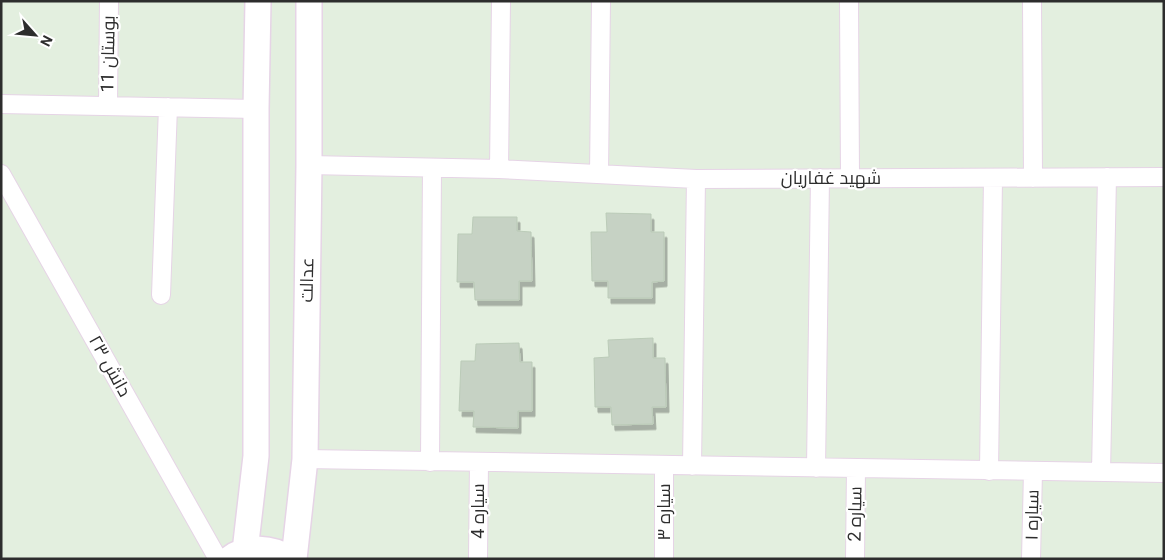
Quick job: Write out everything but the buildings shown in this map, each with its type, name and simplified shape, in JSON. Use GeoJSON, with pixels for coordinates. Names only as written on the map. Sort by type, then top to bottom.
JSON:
{"type":"FeatureCollection","features":[{"type":"Feature","properties":{"kind":"street","name":"بوستان 11"},"geometry":{"type":"LineString","coordinates":[[108,106],[109,1]]}},
{"type":"Feature","properties":{"kind":"street"},"geometry":{"type":"LineString","coordinates":[[258,1],[256,109],[256,456],[237,555],[258,549],[271,550],[290,559]]}},
{"type":"Feature","properties":{"kind":"street","name":"عدالت"},"geometry":{"type":"LineString","coordinates":[[294,559],[305,459],[309,1]]}},
{"type":"Feature","properties":{"kind":"street"},"geometry":{"type":"LineString","coordinates":[[499,169],[500,1]]}},
{"type":"Feature","properties":{"kind":"street"},"geometry":{"type":"LineString","coordinates":[[598,174],[601,1]]}},
{"type":"Feature","properties":{"kind":"street"},"geometry":{"type":"LineString","coordinates":[[850,1],[850,178]]}},
{"type":"Feature","properties":{"kind":"street"},"geometry":{"type":"LineString","coordinates":[[1032,1],[1033,178]]}},
{"type":"Feature","properties":{"kind":"street"},"geometry":{"type":"LineString","coordinates":[[1,104],[256,109]]}},
{"type":"Feature","properties":{"kind":"street"},"geometry":{"type":"LineString","coordinates":[[161,295],[168,107]]}},
{"type":"Feature","properties":{"kind":"street","name":"شهید غفاریان"},"geometry":{"type":"LineString","coordinates":[[309,165],[499,169],[696,179],[1164,177]]}},
{"type":"Feature","properties":{"kind":"street"},"geometry":{"type":"LineString","coordinates":[[430,462],[432,168]]}},
{"type":"Feature","properties":{"kind":"street","name":"دانش ۲۳"},"geometry":{"type":"LineString","coordinates":[[1,174],[218,559]]}},
{"type":"Feature","properties":{"kind":"street"},"geometry":{"type":"LineString","coordinates":[[1101,472],[1107,177]]}},
{"type":"Feature","properties":{"kind":"street"},"geometry":{"type":"LineString","coordinates":[[816,468],[820,178]]}},
{"type":"Feature","properties":{"kind":"street"},"geometry":{"type":"LineString","coordinates":[[989,471],[993,178]]}},
{"type":"Feature","properties":{"kind":"street"},"geometry":{"type":"LineString","coordinates":[[692,466],[696,179]]}},
{"type":"Feature","properties":{"kind":"street"},"geometry":{"type":"LineString","coordinates":[[305,459],[1164,473]]}},
{"type":"Feature","properties":{"kind":"street","name":"سیاره 4"},"geometry":{"type":"LineString","coordinates":[[478,463],[478,559]]}},
{"type":"Feature","properties":{"kind":"street","name":"سیاره ۳"},"geometry":{"type":"LineString","coordinates":[[664,466],[664,559]]}},
{"type":"Feature","properties":{"kind":"street","name":"سیاره 2"},"geometry":{"type":"LineString","coordinates":[[855,559],[856,469]]}},
{"type":"Feature","properties":{"kind":"street","name":"سیاره ۱"},"geometry":{"type":"LineString","coordinates":[[1031,559],[1033,471]]}}]}
